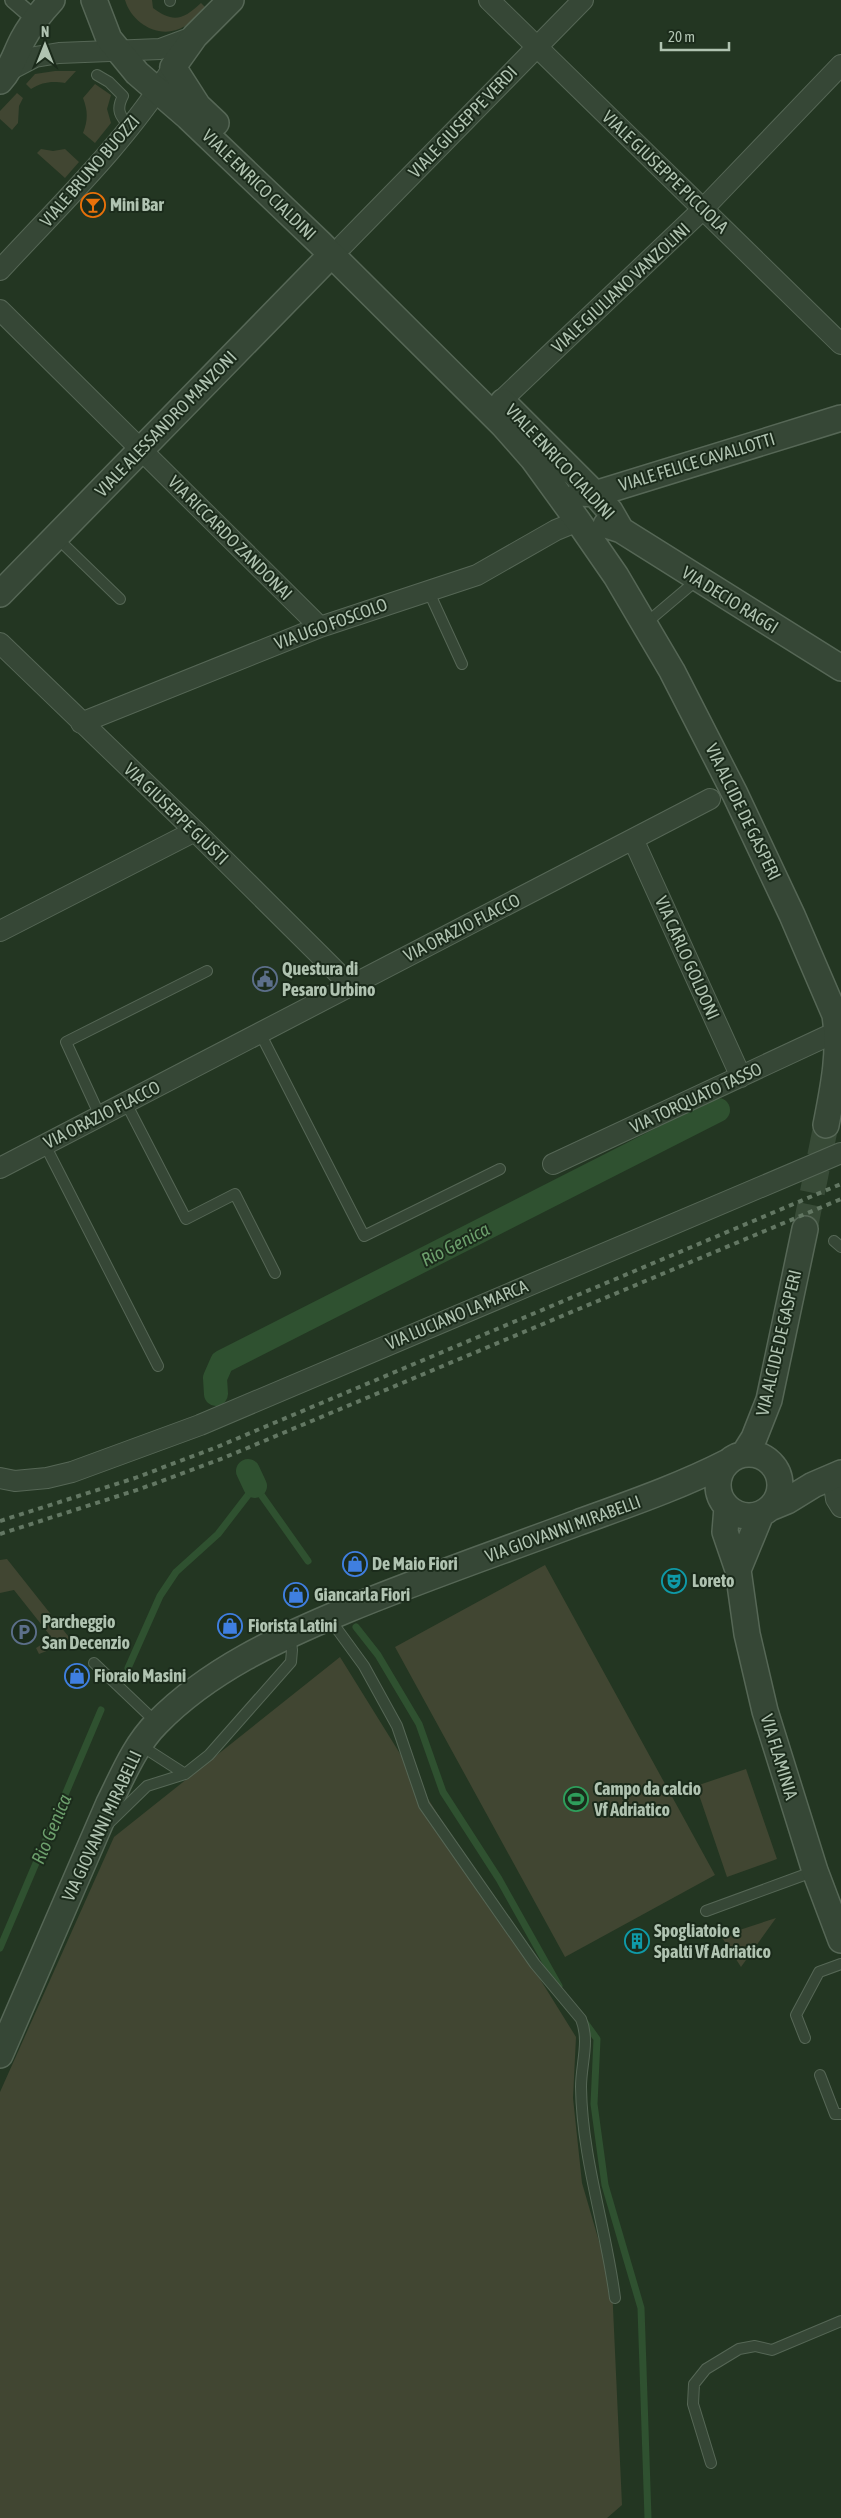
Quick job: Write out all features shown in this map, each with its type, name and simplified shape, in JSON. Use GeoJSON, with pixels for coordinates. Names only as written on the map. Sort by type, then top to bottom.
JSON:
{"type":"FeatureCollection","features":[{"type":"Feature","properties":{"kind":"street"},"geometry":{"type":"LineString","coordinates":[[13,0],[35,19]]}},
{"type":"Feature","properties":{"kind":"street"},"geometry":{"type":"LineString","coordinates":[[5,76],[22,40],[35,19],[52,0]]}},
{"type":"Feature","properties":{"kind":"street","name":"VIALE ENRICO CIALDINI"},"geometry":{"type":"LineString","coordinates":[[94,0],[106,32],[118,52],[137,73],[337,250],[502,400],[595,494],[610,511],[621,530]]}},
{"type":"Feature","properties":{"kind":"street"},"geometry":{"type":"LineString","coordinates":[[173,67],[195,36],[231,0]]}},
{"type":"Feature","properties":{"kind":"street","name":"VIALE GIUSEPPE PICCIOLA"},"geometry":{"type":"LineString","coordinates":[[489,0],[841,344]]}},
{"type":"Feature","properties":{"kind":"street","name":"VIALE GIUSEPPE VERDI"},"geometry":{"type":"LineString","coordinates":[[337,250],[583,0]]}},
{"type":"Feature","properties":{"kind":"street"},"geometry":{"type":"LineString","coordinates":[[5,76],[35,57],[59,53],[160,49],[195,36]]}},
{"type":"Feature","properties":{"kind":"street","name":"VIALE GIULIANO VANZOLINI"},"geometry":{"type":"LineString","coordinates":[[502,400],[703,210],[841,65]]}},
{"type":"Feature","properties":{"kind":"street","name":"VIALE ENRICO CIALDINI"},"geometry":{"type":"LineString","coordinates":[[173,67],[198,106],[504,425],[533,459],[578,521],[602,524],[621,530]]}},
{"type":"Feature","properties":{"kind":"street","name":"VIALE BRUNO BUOZZI"},"geometry":{"type":"LineString","coordinates":[[0,270],[99,164],[158,91],[173,67]]}},
{"type":"Feature","properties":{"kind":"street","name":"VIALE ALESSANDRO MANZONI"},"geometry":{"type":"LineString","coordinates":[[0,594],[337,250]]}},
{"type":"Feature","properties":{"kind":"street","name":"VIA RICCARDO ZANDONAI"},"geometry":{"type":"LineString","coordinates":[[0,310],[320,626]]}},
{"type":"Feature","properties":{"kind":"street","name":"VIALE FELICE CAVALLOTTI"},"geometry":{"type":"LineString","coordinates":[[533,459],[568,488],[580,493],[595,494],[841,418]]}},
{"type":"Feature","properties":{"kind":"street","name":"VIA UGO FOSCOLO"},"geometry":{"type":"LineString","coordinates":[[81,723],[320,626],[477,575],[556,530],[578,521]]}},
{"type":"Feature","properties":{"kind":"street","name":"VIA ALCIDE DE GASPERI"},"geometry":{"type":"LineString","coordinates":[[578,521],[616,576],[672,671],[735,794],[792,915],[835,1015],[838,1031],[838,1074],[826,1126]]}},
{"type":"Feature","properties":{"kind":"street","name":"VIA DECIO RAGGI"},"geometry":{"type":"LineString","coordinates":[[621,530],[841,668]]}},
{"type":"Feature","properties":{"kind":"street","name":"VIA GIUSEPPE GIUSTI"},"geometry":{"type":"LineString","coordinates":[[0,643],[195,831],[350,986]]}},
{"type":"Feature","properties":{"kind":"street","name":"VIA ORAZIO FLACCO"},"geometry":{"type":"LineString","coordinates":[[0,1168],[710,799]]}},
{"type":"Feature","properties":{"kind":"street"},"geometry":{"type":"LineString","coordinates":[[0,930],[195,831]]}},
{"type":"Feature","properties":{"kind":"street","name":"VIA CARLO GOLDONI"},"geometry":{"type":"LineString","coordinates":[[633,839],[742,1077]]}},
{"type":"Feature","properties":{"kind":"street","name":"VIA TORQUATO TASSO"},"geometry":{"type":"LineString","coordinates":[[554,1164],[838,1031]]}},
{"type":"Feature","properties":{"kind":"street","name":"VIA LUCIANO LA MARCA"},"geometry":{"type":"LineString","coordinates":[[0,1478],[15,1480],[31,1479],[72,1472],[200,1424],[841,1153]]}},
{"type":"Feature","properties":{"kind":"street","name":"VIA ALCIDE DE GASPERI"},"geometry":{"type":"LineString","coordinates":[[736,1458],[754,1438],[769,1400],[805,1229]]}},
{"type":"Feature","properties":{"kind":"street"},"geometry":{"type":"LineString","coordinates":[[726,1505],[719,1493],[718,1482],[721,1471],[736,1458],[754,1454],[764,1457],[778,1471],[780,1491],[766,1511],[738,1570]]}},
{"type":"Feature","properties":{"kind":"street","name":"VIA GIOVANNI MIRABELLI"},"geometry":{"type":"LineString","coordinates":[[0,2055],[95,1836],[129,1763],[157,1723],[198,1686],[243,1658],[328,1618],[426,1579],[686,1483],[736,1458]]}},
{"type":"Feature","properties":{"kind":"street"},"geometry":{"type":"LineString","coordinates":[[686,1483],[704,1491],[737,1514],[749,1516],[766,1511],[813,1485],[837,1475],[836,1499],[841,1507]]}},
{"type":"Feature","properties":{"kind":"street","name":"VIA FLAMINIA"},"geometry":{"type":"LineString","coordinates":[[726,1505],[725,1532],[738,1570],[747,1634],[765,1711],[815,1870],[841,1940]]}},
{"type":"Feature","properties":{"kind":"lane"},"geometry":{"type":"LineString","coordinates":[[97,75],[123,96],[118,110],[122,119],[130,126]]}},
{"type":"Feature","properties":{"kind":"lane"},"geometry":{"type":"LineString","coordinates":[[56,536],[120,599]]}},
{"type":"Feature","properties":{"kind":"lane"},"geometry":{"type":"LineString","coordinates":[[645,624],[698,580]]}},
{"type":"Feature","properties":{"kind":"lane"},"geometry":{"type":"LineString","coordinates":[[428,590],[462,664]]}},
{"type":"Feature","properties":{"kind":"lane"},"geometry":{"type":"LineString","coordinates":[[100,1116],[66,1042],[207,971]]}},
{"type":"Feature","properties":{"kind":"lane"},"geometry":{"type":"LineString","coordinates":[[260,1033],[364,1236],[500,1169]]}},
{"type":"Feature","properties":{"kind":"lane"},"geometry":{"type":"LineString","coordinates":[[126,1102],[186,1219],[235,1194],[275,1273]]}},
{"type":"Feature","properties":{"kind":"lane"},"geometry":{"type":"LineString","coordinates":[[45,1145],[158,1366]]}},
{"type":"Feature","properties":{"kind":"lane"},"geometry":{"type":"LineString","coordinates":[[328,1618],[364,1666],[397,1726],[424,1805],[535,1964],[583,2024],[585,2048],[581,2073],[582,2115],[595,2198],[611,2268],[615,2298]]}},
{"type":"Feature","properties":{"kind":"lane"},"geometry":{"type":"LineString","coordinates":[[95,1836],[147,1786],[185,1774],[209,1755],[290,1662],[292,1650],[290,1635]]}},
{"type":"Feature","properties":{"kind":"lane"},"geometry":{"type":"LineString","coordinates":[[94,1664],[157,1723]]}},
{"type":"Feature","properties":{"kind":"lane"},"geometry":{"type":"LineString","coordinates":[[140,1745],[185,1774]]}},
{"type":"Feature","properties":{"kind":"lane"},"geometry":{"type":"LineString","coordinates":[[706,1911],[815,1870]]}},
{"type":"Feature","properties":{"kind":"lane"},"geometry":{"type":"LineString","coordinates":[[805,2038],[796,2015],[819,1972],[841,1964]]}},
{"type":"Feature","properties":{"kind":"lane"},"geometry":{"type":"LineString","coordinates":[[820,2075],[835,2114],[841,2114]]}},
{"type":"Feature","properties":{"kind":"lane"},"geometry":{"type":"LineString","coordinates":[[711,2463],[693,2404],[694,2384],[706,2369],[739,2349],[755,2346],[772,2350],[841,2321]]}},
{"type":"Feature","properties":{"kind":"green space"},"geometry":{"type":"Polygon","coordinates":[[[125,0],[152,0],[153,8],[160,13],[178,18],[189,13],[201,3],[205,7],[185,26],[166,32],[157,31],[141,23],[129,9],[125,0]]]}},
{"type":"Feature","properties":{"kind":"green space"},"geometry":{"type":"Polygon","coordinates":[[[55,71],[76,71],[65,83],[47,83],[31,89],[26,84],[35,74],[55,71]]]}},
{"type":"Feature","properties":{"kind":"green space"},"geometry":{"type":"Polygon","coordinates":[[[95,84],[111,95],[107,109],[111,123],[95,143],[83,133],[87,115],[83,98],[95,84]]]}},
{"type":"Feature","properties":{"kind":"green space"},"geometry":{"type":"Polygon","coordinates":[[[17,93],[23,98],[19,106],[18,123],[12,130],[0,119],[0,111],[17,93]]]}},
{"type":"Feature","properties":{"kind":"green space"},"geometry":{"type":"Polygon","coordinates":[[[41,149],[53,151],[65,149],[79,162],[65,178],[37,153],[41,149]]]}},
{"type":"Feature","properties":{"kind":"green space"},"geometry":{"type":"Polygon","coordinates":[[[7,1559],[72,1641],[39,1654],[36,1648],[52,1638],[14,1590],[0,1593],[0,1560],[7,1559]]]}},
{"type":"Feature","properties":{"kind":"green space","name":"Campo da calcio Vf Adriatico"},"geometry":{"type":"Polygon","coordinates":[[[545,1565],[715,1875],[565,1957],[395,1647],[545,1565]]]}},
{"type":"Feature","properties":{"kind":"green space"},"geometry":{"type":"Polygon","coordinates":[[[340,1657],[576,2037],[573,2098],[582,2183],[612,2286],[622,2505],[607,2518],[0,2518],[0,2092],[114,1837],[340,1657]]]}},
{"type":"Feature","properties":{"kind":"green space"},"geometry":{"type":"Polygon","coordinates":[[[746,1769],[777,1859],[727,1877],[696,1786],[746,1769]]]}},
{"type":"Feature","properties":{"kind":"green space"},"geometry":{"type":"Polygon","coordinates":[[[776,1918],[741,1967],[721,1936],[776,1918]]]}},
{"type":"Feature","properties":{"kind":"waterway","name":"Rio Genica"},"geometry":{"type":"LineString","coordinates":[[216,1394],[215,1378],[222,1362],[718,1110]]}},
{"type":"Feature","properties":{"kind":"waterway","name":"Rio Genica"},"geometry":{"type":"LineString","coordinates":[[248,1471],[255,1486]]}},
{"type":"Feature","properties":{"kind":"waterway","name":"Rio Genica"},"geometry":{"type":"LineString","coordinates":[[128,1668],[160,1596],[176,1572],[218,1534],[255,1486],[308,1561]]}},
{"type":"Feature","properties":{"kind":"waterway"},"geometry":{"type":"LineString","coordinates":[[356,1627],[378,1655],[419,1724],[443,1792],[499,1879],[559,1986]]}},
{"type":"Feature","properties":{"kind":"waterway","name":"Rio Genica"},"geometry":{"type":"LineString","coordinates":[[0,1948],[101,1710]]}},
{"type":"Feature","properties":{"kind":"waterway"},"geometry":{"type":"LineString","coordinates":[[584,2021],[597,2039],[594,2104],[605,2185],[641,2308],[648,2518]]}},
{"type":"Feature","properties":{"kind":"tunnel"},"geometry":{"type":"LineString","coordinates":[[805,1229],[826,1125]]}},
{"type":"Feature","properties":{"kind":"railway"},"geometry":{"type":"LineString","coordinates":[[0,1521],[135,1478],[217,1447],[841,1184]]}},
{"type":"Feature","properties":{"kind":"railway"},"geometry":{"type":"LineString","coordinates":[[0,1534],[140,1489],[221,1459],[841,1199]]}},
{"type":"Feature","properties":{"kind":"place","name":"Mini Bar"},"geometry":{"type":"Point","coordinates":[93,205]}},
{"type":"Feature","properties":{"kind":"place","name":"Questura di Pesaro Urbino"},"geometry":{"type":"Point","coordinates":[265,979]}},
{"type":"Feature","properties":{"kind":"place","name":"De Maio Fiori"},"geometry":{"type":"Point","coordinates":[355,1564]}},
{"type":"Feature","properties":{"kind":"place","name":"Loreto"},"geometry":{"type":"Point","coordinates":[674,1581]}},
{"type":"Feature","properties":{"kind":"place","name":"Giancarla Fiori"},"geometry":{"type":"Point","coordinates":[296,1595]}},
{"type":"Feature","properties":{"kind":"place","name":"Fiorista Latini"},"geometry":{"type":"Point","coordinates":[230,1626]}},
{"type":"Feature","properties":{"kind":"place","name":"Parcheggio San Decenzio"},"geometry":{"type":"Point","coordinates":[24,1632]}},
{"type":"Feature","properties":{"kind":"place","name":"Fioraio Masini"},"geometry":{"type":"Point","coordinates":[77,1676]}},
{"type":"Feature","properties":{"kind":"place","name":"Campo da calcio Vf Adriatico"},"geometry":{"type":"Point","coordinates":[576,1799]}},
{"type":"Feature","properties":{"kind":"place","name":"Spogliatoio e Spalti Vf Adriatico"},"geometry":{"type":"Point","coordinates":[637,1941]}}]}
